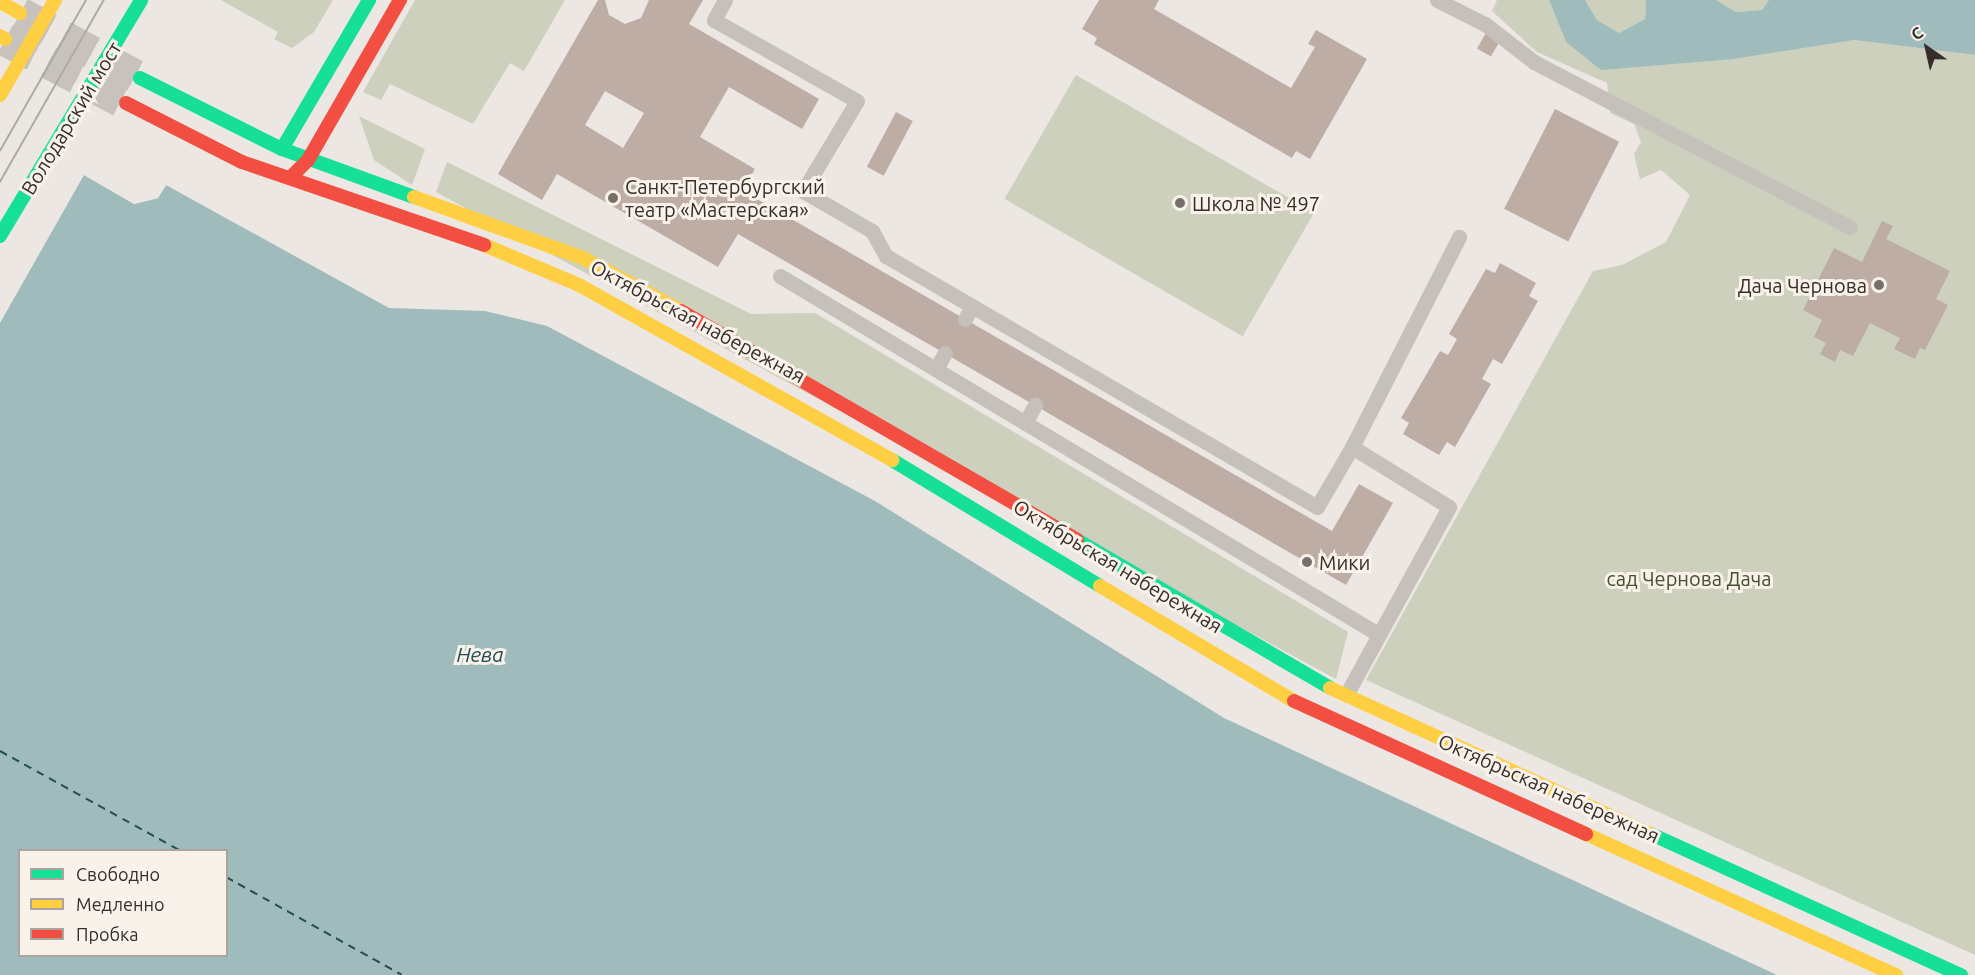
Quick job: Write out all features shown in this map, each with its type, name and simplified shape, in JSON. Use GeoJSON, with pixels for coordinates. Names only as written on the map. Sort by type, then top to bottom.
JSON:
{"type":"FeatureCollection","features":[{"type":"Feature","properties":{"kind":"main road"},"geometry":{"type":"LineString","coordinates":[[0,95],[55,0]]}},
{"type":"Feature","properties":{"kind":"main road","name":"Володарский мост"},"geometry":{"type":"LineString","coordinates":[[0,236],[141,0]]}},
{"type":"Feature","properties":{"kind":"main road"},"geometry":{"type":"LineString","coordinates":[[288,180],[282,149],[369,0]]}},
{"type":"Feature","properties":{"kind":"main road"},"geometry":{"type":"LineString","coordinates":[[288,180],[308,160],[400,0]]}},
{"type":"Feature","properties":{"kind":"main road"},"geometry":{"type":"LineString","coordinates":[[0,2],[20,13]]}},
{"type":"Feature","properties":{"kind":"main road","name":"Октябрьская набережная"},"geometry":{"type":"LineString","coordinates":[[140,78],[308,160],[540,239],[634,284],[836,396],[1276,660],[1346,695],[1961,975]]}},
{"type":"Feature","properties":{"kind":"main road","name":"Октябрьская набережная"},"geometry":{"type":"LineString","coordinates":[[126,103],[288,180],[487,246],[600,296],[819,416],[1276,693],[1896,975]]}},
{"type":"Feature","properties":{"kind":"lane"},"geometry":{"type":"LineString","coordinates":[[725,0],[714,20],[857,101],[804,191],[872,231],[886,256],[968,312],[1317,507],[1352,447],[1459,237]]}},
{"type":"Feature","properties":{"kind":"lane"},"geometry":{"type":"LineString","coordinates":[[1437,0],[1485,24],[1534,62],[1850,227]]}},
{"type":"Feature","properties":{"kind":"lane"},"geometry":{"type":"LineString","coordinates":[[780,276],[1378,634]]}},
{"type":"Feature","properties":{"kind":"lane"},"geometry":{"type":"LineString","coordinates":[[936,369],[945,353]]}},
{"type":"Feature","properties":{"kind":"lane"},"geometry":{"type":"LineString","coordinates":[[1025,423],[1035,405]]}},
{"type":"Feature","properties":{"kind":"lane"},"geometry":{"type":"LineString","coordinates":[[1346,695],[1449,507],[1352,447]]}},
{"type":"Feature","properties":{"kind":"green space"},"geometry":{"type":"Polygon","coordinates":[[[221,0],[333,0],[314,32],[292,48],[274,39],[278,32],[221,0]]]}},
{"type":"Feature","properties":{"kind":"green space"},"geometry":{"type":"Polygon","coordinates":[[[415,0],[565,0],[524,71],[510,63],[473,124],[390,84],[381,100],[363,92],[415,0]]]}},
{"type":"Feature","properties":{"kind":"green space","name":"сад Чернова Дача"},"geometry":{"type":"Polygon","coordinates":[[[1497,0],[1549,0],[1566,42],[1806,45],[1854,40],[1975,55],[1975,955],[1366,680],[1593,271],[1622,265],[1666,242],[1690,195],[1661,170],[1640,179],[1634,154],[1641,142],[1634,124],[1610,113],[1607,83],[1537,52],[1492,11],[1497,0]]]}},
{"type":"Feature","properties":{"kind":"green space"},"geometry":{"type":"Polygon","coordinates":[[[1585,0],[1646,0],[1645,19],[1619,33],[1597,20],[1585,0]]]}},
{"type":"Feature","properties":{"kind":"green space"},"geometry":{"type":"Polygon","coordinates":[[[1716,0],[1769,0],[1762,10],[1736,12],[1716,0]]]}},
{"type":"Feature","properties":{"kind":"green space"},"geometry":{"type":"Polygon","coordinates":[[[1076,75],[1314,212],[1243,336],[1004,199],[1076,75]]]}},
{"type":"Feature","properties":{"kind":"green space"},"geometry":{"type":"Polygon","coordinates":[[[359,116],[425,149],[412,185],[374,160],[359,116]]]}},
{"type":"Feature","properties":{"kind":"green space"},"geometry":{"type":"Polygon","coordinates":[[[447,162],[751,314],[815,313],[1348,632],[1336,679],[436,192],[447,162]]]}},
{"type":"Feature","properties":{"kind":"water"},"geometry":{"type":"Polygon","coordinates":[[[1549,0],[1585,0],[1597,20],[1619,33],[1645,19],[1646,0],[1716,0],[1736,12],[1762,10],[1769,0],[1975,0],[1975,55],[1854,40],[1733,59],[1601,70],[1566,42],[1549,0]]]}},
{"type":"Feature","properties":{"kind":"water","name":"Нева"},"geometry":{"type":"Polygon","coordinates":[[[0,126],[134,204],[158,198],[166,185],[389,308],[485,311],[547,326],[875,501],[1224,718],[1777,975],[0,975],[0,126]]]}},
{"type":"Feature","properties":{"kind":"pier"},"geometry":{"type":"Polygon","coordinates":[[[0,123],[135,201],[156,195],[166,185],[158,198],[134,204],[84,175],[0,323],[0,123]]]}},
{"type":"Feature","properties":{"kind":"building"},"geometry":{"type":"Polygon","coordinates":[[[598,0],[605,0],[609,15],[625,24],[641,18],[649,0],[703,0],[689,24],[819,99],[802,129],[729,87],[700,137],[755,169],[743,191],[1332,531],[1359,484],[1393,503],[1346,585],[738,234],[718,267],[557,174],[542,200],[498,174],[598,0]],[[605,91],[585,125],[623,148],[644,113],[605,91]]]}},
{"type":"Feature","properties":{"kind":"building"},"geometry":{"type":"Polygon","coordinates":[[[1099,0],[1159,0],[1154,9],[1291,88],[1315,47],[1308,44],[1316,30],[1367,59],[1310,159],[1296,151],[1292,158],[1094,44],[1097,38],[1082,29],[1099,0]]]}},
{"type":"Feature","properties":{"kind":"building"},"geometry":{"type":"Polygon","coordinates":[[[1486,33],[1500,41],[1491,57],[1477,49],[1486,33]]]}},
{"type":"Feature","properties":{"kind":"building"},"geometry":{"type":"Polygon","coordinates":[[[1555,109],[1619,142],[1568,241],[1504,209],[1555,109]]]}},
{"type":"Feature","properties":{"kind":"building"},"geometry":{"type":"Polygon","coordinates":[[[896,112],[913,121],[884,176],[867,167],[896,112]]]}},
{"type":"Feature","properties":{"kind":"building","name":"Дача Чернова"},"geometry":{"type":"Polygon","coordinates":[[[1882,221],[1893,226],[1886,239],[1950,271],[1936,299],[1948,305],[1925,350],[1920,348],[1915,359],[1894,349],[1900,338],[1870,323],[1853,356],[1840,350],[1835,362],[1820,354],[1826,343],[1814,337],[1822,320],[1803,310],[1834,248],[1862,262],[1882,221]]]}},
{"type":"Feature","properties":{"kind":"building"},"geometry":{"type":"Polygon","coordinates":[[[1500,263],[1536,283],[1529,296],[1538,301],[1502,364],[1493,359],[1482,379],[1491,384],[1455,447],[1447,442],[1439,455],[1403,434],[1409,423],[1401,418],[1440,351],[1448,355],[1457,339],[1449,334],[1486,269],[1495,273],[1500,263]]]}},
{"type":"Feature","properties":{"kind":"ferry route"},"geometry":{"type":"LineString","coordinates":[[0,751],[177,849]]}},
{"type":"Feature","properties":{"kind":"ferry route"},"geometry":{"type":"LineString","coordinates":[[228,878],[402,975]]}},
{"type":"Feature","properties":{"kind":"tunnel"},"geometry":{"type":"LineString","coordinates":[[20,13],[140,78]]}},
{"type":"Feature","properties":{"kind":"tunnel"},"geometry":{"type":"LineString","coordinates":[[5,39],[126,103]]}},
{"type":"Feature","properties":{"kind":"tram line"},"geometry":{"type":"LineString","coordinates":[[0,151],[86,0]]}},
{"type":"Feature","properties":{"kind":"tram line"},"geometry":{"type":"LineString","coordinates":[[0,182],[104,0]]}},
{"type":"Feature","properties":{"kind":"traffic: fast"},"geometry":{"type":"LineString","coordinates":[[0,236],[141,0]]}},
{"type":"Feature","properties":{"kind":"traffic: fast"},"geometry":{"type":"LineString","coordinates":[[282,149],[369,0]]}},
{"type":"Feature","properties":{"kind":"traffic: fast"},"geometry":{"type":"LineString","coordinates":[[140,78],[282,149],[414,197]]}},
{"type":"Feature","properties":{"kind":"traffic: fast"},"geometry":{"type":"LineString","coordinates":[[892,460],[1100,586]]}},
{"type":"Feature","properties":{"kind":"traffic: fast"},"geometry":{"type":"LineString","coordinates":[[1077,540],[1330,688]]}},
{"type":"Feature","properties":{"kind":"traffic: fast"},"geometry":{"type":"LineString","coordinates":[[1651,834],[1961,975]]}},
{"type":"Feature","properties":{"kind":"traffic: slow"},"geometry":{"type":"LineString","coordinates":[[0,95],[55,0]]}},
{"type":"Feature","properties":{"kind":"traffic: slow"},"geometry":{"type":"LineString","coordinates":[[0,2],[20,13]]}},
{"type":"Feature","properties":{"kind":"traffic: slow"},"geometry":{"type":"LineString","coordinates":[[0,36],[5,39]]}},
{"type":"Feature","properties":{"kind":"traffic: slow"},"geometry":{"type":"LineString","coordinates":[[414,197],[585,259],[681,311]]}},
{"type":"Feature","properties":{"kind":"traffic: slow"},"geometry":{"type":"LineString","coordinates":[[484,245],[579,285],[892,460]]}},
{"type":"Feature","properties":{"kind":"traffic: slow"},"geometry":{"type":"LineString","coordinates":[[1100,586],[1294,701]]}},
{"type":"Feature","properties":{"kind":"traffic: slow"},"geometry":{"type":"LineString","coordinates":[[1330,688],[1651,834]]}},
{"type":"Feature","properties":{"kind":"traffic: slow"},"geometry":{"type":"LineString","coordinates":[[1586,834],[1896,975]]}},
{"type":"Feature","properties":{"kind":"traffic: jam"},"geometry":{"type":"LineString","coordinates":[[294,174],[308,160],[400,0]]}},
{"type":"Feature","properties":{"kind":"traffic: jam"},"geometry":{"type":"LineString","coordinates":[[126,103],[242,162],[484,245]]}},
{"type":"Feature","properties":{"kind":"traffic: jam"},"geometry":{"type":"LineString","coordinates":[[681,311],[1077,540]]}},
{"type":"Feature","properties":{"kind":"traffic: jam"},"geometry":{"type":"LineString","coordinates":[[1294,701],[1586,834]]}},
{"type":"Feature","properties":{"kind":"place","name":"Санкт-Петербургский театр «Мастерская»"},"geometry":{"type":"Point","coordinates":[613,198]}},
{"type":"Feature","properties":{"kind":"place","name":"Школа № 497"},"geometry":{"type":"Point","coordinates":[1180,203]}},
{"type":"Feature","properties":{"kind":"place","name":"Дача Чернова"},"geometry":{"type":"Point","coordinates":[1879,285]}},
{"type":"Feature","properties":{"kind":"place","name":"Мики"},"geometry":{"type":"Point","coordinates":[1307,562]}}]}
